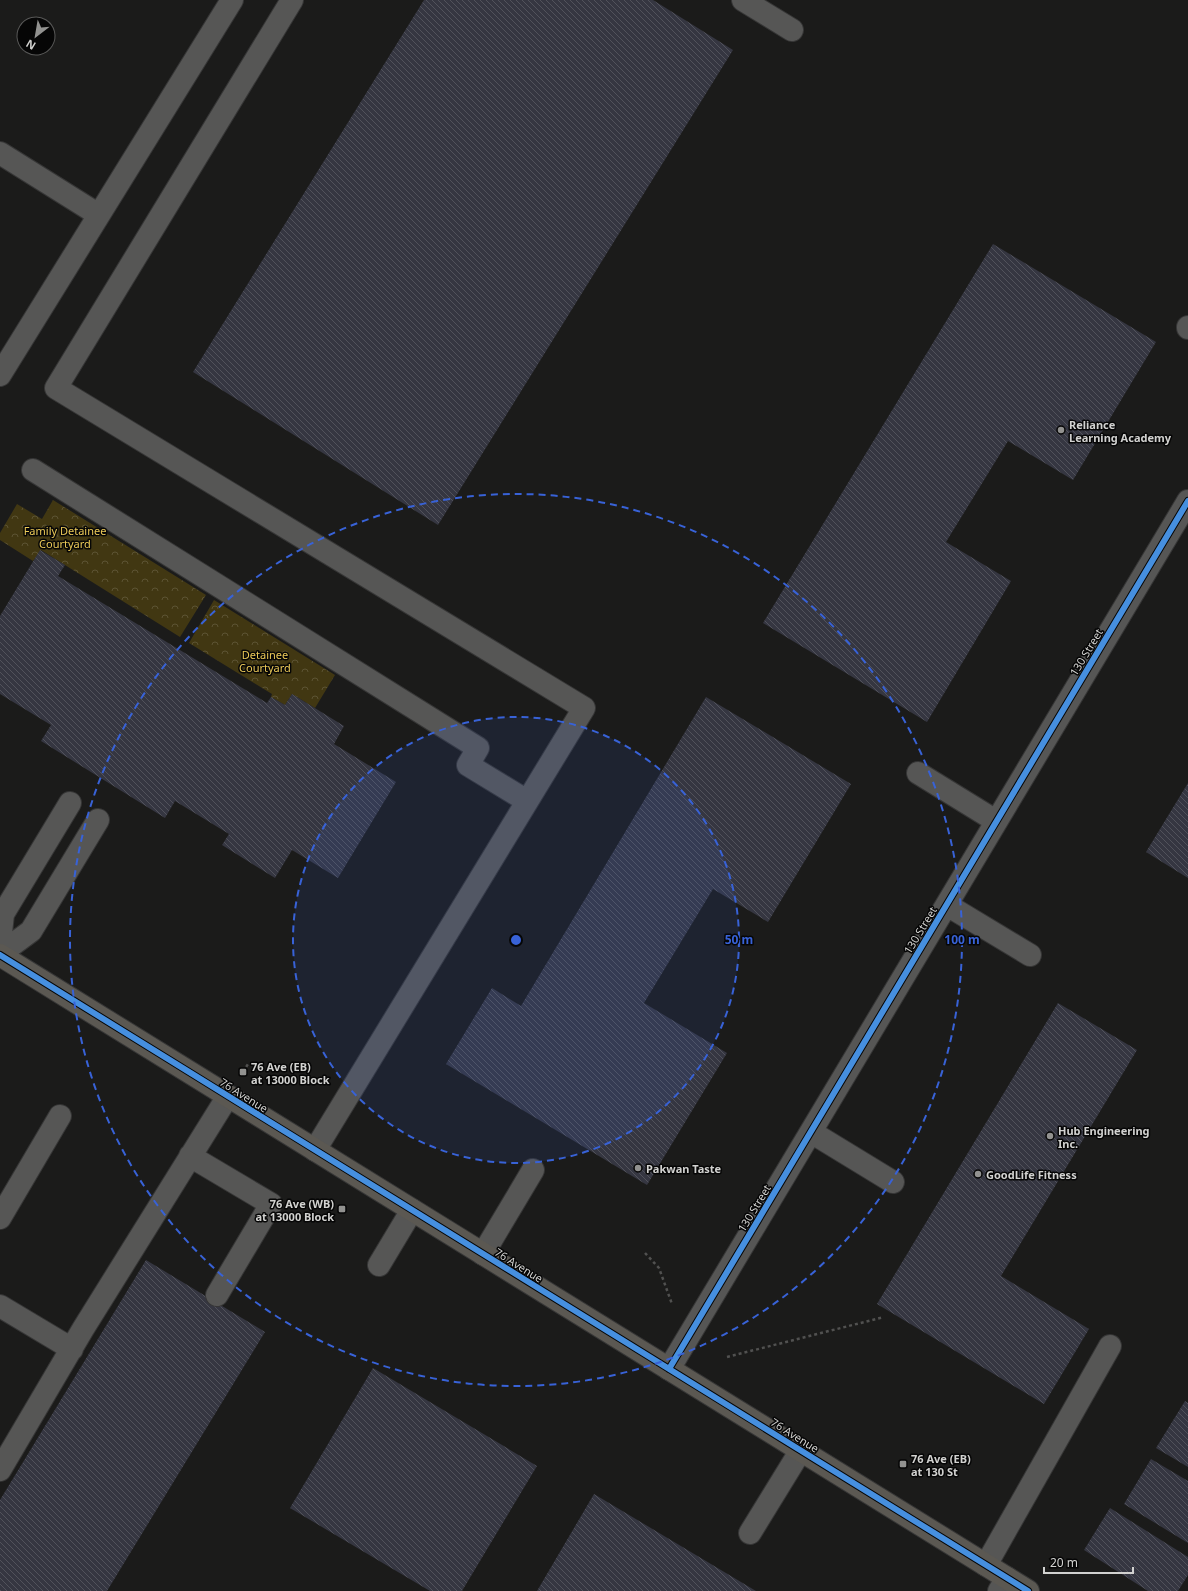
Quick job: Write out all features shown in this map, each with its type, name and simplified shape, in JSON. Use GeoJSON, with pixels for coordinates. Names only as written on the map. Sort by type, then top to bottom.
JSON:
{"type":"FeatureCollection","features":[{"type":"Feature","properties":{"kind":"main road","name":"76 Avenue"},"geometry":{"type":"LineString","coordinates":[[0,955],[986,1565],[1003,1584],[1028,1591]]}},
{"type":"Feature","properties":{"kind":"street"},"geometry":{"type":"LineString","coordinates":[[0,375],[232,0]]}},
{"type":"Feature","properties":{"kind":"street"},"geometry":{"type":"LineString","coordinates":[[292,0],[56,388],[584,708],[315,1150]]}},
{"type":"Feature","properties":{"kind":"street"},"geometry":{"type":"LineString","coordinates":[[743,0],[792,30]]}},
{"type":"Feature","properties":{"kind":"street"},"geometry":{"type":"LineString","coordinates":[[0,153],[99,215]]}},
{"type":"Feature","properties":{"kind":"street"},"geometry":{"type":"LineString","coordinates":[[32,470],[478,748],[468,765],[527,801]]}},
{"type":"Feature","properties":{"kind":"street","name":"130 Street"},"geometry":{"type":"LineString","coordinates":[[669,1369],[1188,501]]}},
{"type":"Feature","properties":{"kind":"street"},"geometry":{"type":"LineString","coordinates":[[918,773],[996,821]]}},
{"type":"Feature","properties":{"kind":"street"},"geometry":{"type":"LineString","coordinates":[[0,942],[3,914],[70,803]]}},
{"type":"Feature","properties":{"kind":"street"},"geometry":{"type":"LineString","coordinates":[[0,955],[31,931],[98,820]]}},
{"type":"Feature","properties":{"kind":"street"},"geometry":{"type":"LineString","coordinates":[[947,905],[1030,955]]}},
{"type":"Feature","properties":{"kind":"street"},"geometry":{"type":"LineString","coordinates":[[0,1470],[72,1349],[228,1096]]}},
{"type":"Feature","properties":{"kind":"street"},"geometry":{"type":"LineString","coordinates":[[0,1218],[60,1116]]}},
{"type":"Feature","properties":{"kind":"street"},"geometry":{"type":"LineString","coordinates":[[811,1132],[893,1182]]}},
{"type":"Feature","properties":{"kind":"street"},"geometry":{"type":"LineString","coordinates":[[190,1156],[271,1204],[218,1295]]}},
{"type":"Feature","properties":{"kind":"street"},"geometry":{"type":"LineString","coordinates":[[483,1254],[533,1170]]}},
{"type":"Feature","properties":{"kind":"street"},"geometry":{"type":"LineString","coordinates":[[380,1265],[412,1210]]}},
{"type":"Feature","properties":{"kind":"street"},"geometry":{"type":"LineString","coordinates":[[0,1306],[72,1349]]}},
{"type":"Feature","properties":{"kind":"street"},"geometry":{"type":"LineString","coordinates":[[986,1565],[1110,1346]]}},
{"type":"Feature","properties":{"kind":"street"},"geometry":{"type":"LineString","coordinates":[[750,1534],[801,1450]]}},
{"type":"Feature","properties":{"kind":"path"},"geometry":{"type":"LineString","coordinates":[[243,1072],[248,1064]]}},
{"type":"Feature","properties":{"kind":"path"},"geometry":{"type":"LineString","coordinates":[[645,1253],[659,1268],[672,1304]]}},
{"type":"Feature","properties":{"kind":"path"},"geometry":{"type":"LineString","coordinates":[[727,1357],[884,1317]]}},
{"type":"Feature","properties":{"kind":"green space","name":"Family Detainee Courtyard"},"geometry":{"type":"Polygon","coordinates":[[[53,500],[206,595],[180,637],[41,550],[33,561],[0,540],[0,533],[17,504],[42,519],[53,500]]]}},
{"type":"Feature","properties":{"kind":"green space","name":"Detainee Courtyard"},"geometry":{"type":"Polygon","coordinates":[[[214,600],[335,675],[315,708],[292,694],[285,705],[271,697],[272,694],[189,643],[214,600]]]}},
{"type":"Feature","properties":{"kind":"building"},"geometry":{"type":"Polygon","coordinates":[[[424,0],[653,0],[733,50],[438,525],[193,372],[424,0]]]}},
{"type":"Feature","properties":{"kind":"building"},"geometry":{"type":"Polygon","coordinates":[[[993,244],[1156,342],[1073,480],[1008,441],[946,542],[1011,581],[927,722],[763,623],[993,244]]]}},
{"type":"Feature","properties":{"kind":"building"},"geometry":{"type":"Polygon","coordinates":[[[40,550],[65,565],[58,576],[267,703],[271,697],[285,705],[292,694],[344,726],[334,744],[396,782],[338,878],[292,850],[275,878],[222,845],[229,834],[175,801],[165,818],[41,741],[51,725],[0,694],[0,616],[40,550]]]}},
{"type":"Feature","properties":{"kind":"building"},"geometry":{"type":"Polygon","coordinates":[[[706,697],[851,784],[768,922],[713,889],[644,1003],[727,1053],[647,1185],[446,1064],[492,988],[521,1006],[706,697]]]}},
{"type":"Feature","properties":{"kind":"building"},"geometry":{"type":"Polygon","coordinates":[[[1188,783],[1188,878],[1146,852],[1188,783]]]}},
{"type":"Feature","properties":{"kind":"building"},"geometry":{"type":"Polygon","coordinates":[[[1058,1003],[1137,1050],[1001,1276],[1089,1329],[1044,1404],[877,1304],[1058,1003]]]}},
{"type":"Feature","properties":{"kind":"building"},"geometry":{"type":"Polygon","coordinates":[[[146,1260],[265,1332],[107,1591],[0,1591],[0,1500],[146,1260]]]}},
{"type":"Feature","properties":{"kind":"building"},"geometry":{"type":"Polygon","coordinates":[[[373,1368],[537,1466],[462,1591],[430,1591],[290,1508],[373,1368]]]}},
{"type":"Feature","properties":{"kind":"building"},"geometry":{"type":"Polygon","coordinates":[[[1185,1401],[1188,1403],[1188,1467],[1156,1448],[1185,1401]]]}},
{"type":"Feature","properties":{"kind":"building"},"geometry":{"type":"Polygon","coordinates":[[[1151,1459],[1188,1481],[1188,1543],[1124,1504],[1151,1459]]]}},
{"type":"Feature","properties":{"kind":"building"},"geometry":{"type":"Polygon","coordinates":[[[594,1494],[756,1591],[537,1591],[594,1494]]]}},
{"type":"Feature","properties":{"kind":"building"},"geometry":{"type":"Polygon","coordinates":[[[1110,1508],[1188,1557],[1188,1575],[1178,1591],[1148,1591],[1084,1550],[1110,1508]]]}},
{"type":"Feature","properties":{"kind":"cycle path"},"geometry":{"type":"LineString","coordinates":[[669,1369],[1188,501]]}},
{"type":"Feature","properties":{"kind":"cycle path"},"geometry":{"type":"LineString","coordinates":[[0,955],[1028,1591]]}},
{"type":"Feature","properties":{"kind":"place","name":"Reliance Learning Academy"},"geometry":{"type":"Point","coordinates":[1061,430]}},
{"type":"Feature","properties":{"kind":"place","name":"76 Ave (EB) at 13000 Block"},"geometry":{"type":"Point","coordinates":[243,1072]}},
{"type":"Feature","properties":{"kind":"place","name":"Hub Engineering Inc."},"geometry":{"type":"Point","coordinates":[1050,1136]}},
{"type":"Feature","properties":{"kind":"place","name":"Pakwan Taste"},"geometry":{"type":"Point","coordinates":[638,1168]}},
{"type":"Feature","properties":{"kind":"place","name":"GoodLife Fitness"},"geometry":{"type":"Point","coordinates":[978,1174]}},
{"type":"Feature","properties":{"kind":"place","name":"76 Ave (WB) at 13000 Block"},"geometry":{"type":"Point","coordinates":[342,1209]}},
{"type":"Feature","properties":{"kind":"place","name":"76 Ave (EB) at 130 St"},"geometry":{"type":"Point","coordinates":[903,1464]}}]}
